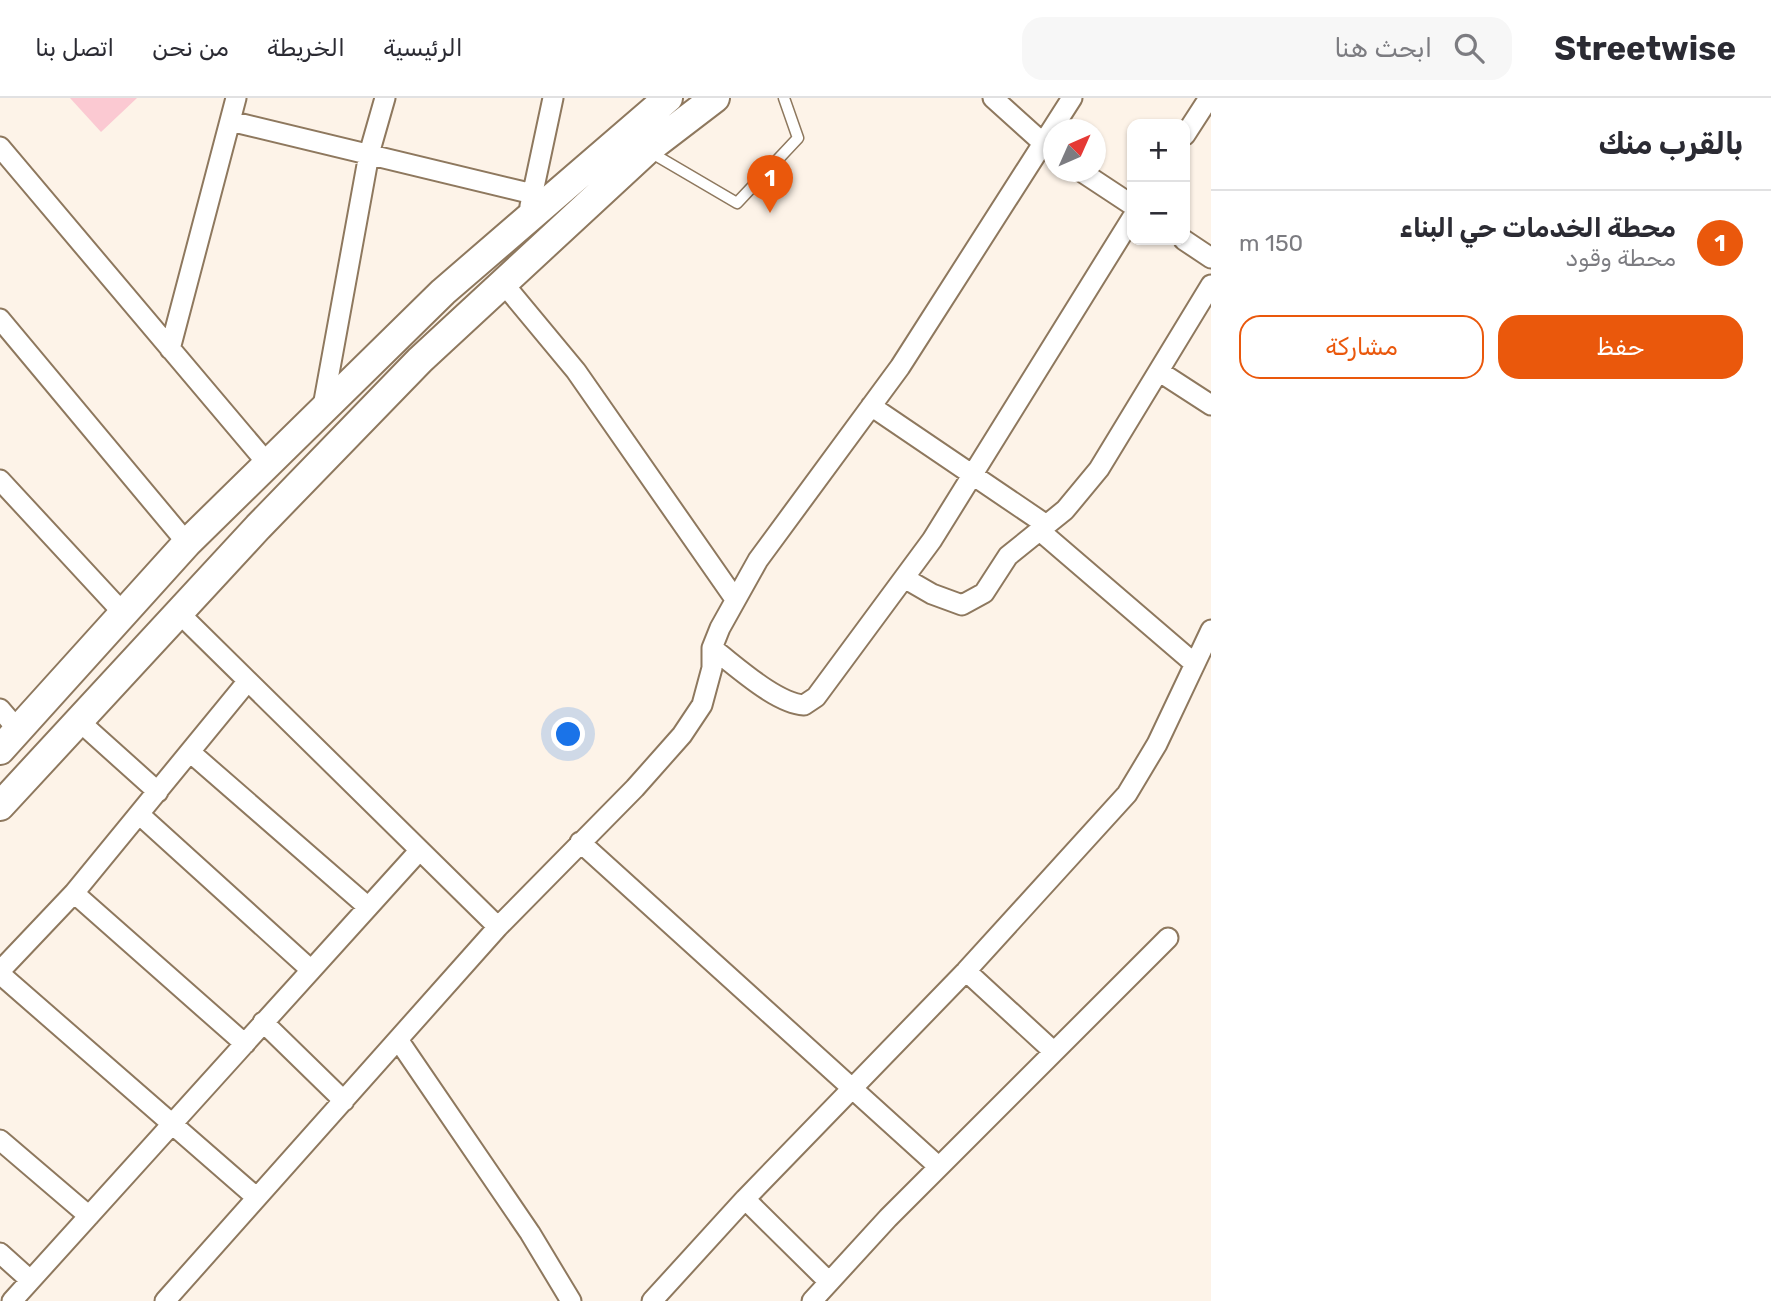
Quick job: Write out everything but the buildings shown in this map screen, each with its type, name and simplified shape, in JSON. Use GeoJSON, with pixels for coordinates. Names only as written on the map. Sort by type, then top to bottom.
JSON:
{"type":"FeatureCollection","features":[{"type":"Feature","properties":{"kind":"main road"},"geometry":{"type":"LineString","coordinates":[[6,730],[124,614],[187,543],[443,292],[668,98]]}},
{"type":"Feature","properties":{"kind":"main road"},"geometry":{"type":"LineString","coordinates":[[0,806],[420,360],[647,150],[715,98]]}},
{"type":"Feature","properties":{"kind":"street"},"geometry":{"type":"LineString","coordinates":[[170,349],[236,98]]}},
{"type":"Feature","properties":{"kind":"street"},"geometry":{"type":"LineString","coordinates":[[322,412],[369,154],[385,98]]}},
{"type":"Feature","properties":{"kind":"street"},"geometry":{"type":"LineString","coordinates":[[525,223],[553,98]]}},
{"type":"Feature","properties":{"kind":"street"},"geometry":{"type":"LineString","coordinates":[[993,98],[1043,144]]}},
{"type":"Feature","properties":{"kind":"street"},"geometry":{"type":"LineString","coordinates":[[1062,119],[1072,98]]}},
{"type":"Feature","properties":{"kind":"street"},"geometry":{"type":"LineString","coordinates":[[1190,127],[1209,98]]}},
{"type":"Feature","properties":{"kind":"street"},"geometry":{"type":"LineString","coordinates":[[230,121],[533,194]]}},
{"type":"Feature","properties":{"kind":"street"},"geometry":{"type":"LineString","coordinates":[[0,147],[267,463]]}},
{"type":"Feature","properties":{"kind":"street"},"geometry":{"type":"LineString","coordinates":[[165,1301],[498,927],[635,788],[682,735],[702,705],[712,668],[712,648],[735,599],[758,560],[900,367],[1043,156]]}},
{"type":"Feature","properties":{"kind":"street"},"geometry":{"type":"LineString","coordinates":[[1097,182],[1127,202]]}},
{"type":"Feature","properties":{"kind":"street"},"geometry":{"type":"LineString","coordinates":[[712,648],[774,693],[804,705],[816,697],[906,579],[975,473],[1127,226]]}},
{"type":"Feature","properties":{"kind":"street"},"geometry":{"type":"LineString","coordinates":[[1190,244],[1211,258]]}},
{"type":"Feature","properties":{"kind":"street"},"geometry":{"type":"LineString","coordinates":[[503,283],[576,371],[735,599]]}},
{"type":"Feature","properties":{"kind":"street"},"geometry":{"type":"LineString","coordinates":[[906,579],[953,603],[968,604],[984,593],[1008,556],[1065,510],[1099,469],[1211,285]]}},
{"type":"Feature","properties":{"kind":"street"},"geometry":{"type":"LineString","coordinates":[[0,319],[187,543]]}},
{"type":"Feature","properties":{"kind":"street"},"geometry":{"type":"LineString","coordinates":[[1160,372],[1211,405]]}},
{"type":"Feature","properties":{"kind":"street"},"geometry":{"type":"LineString","coordinates":[[871,406],[975,473],[1042,527],[1195,664]]}},
{"type":"Feature","properties":{"kind":"street"},"geometry":{"type":"LineString","coordinates":[[0,480],[124,614]]}},
{"type":"Feature","properties":{"kind":"street"},"geometry":{"type":"LineString","coordinates":[[179,613],[498,927]]}},
{"type":"Feature","properties":{"kind":"street"},"geometry":{"type":"LineString","coordinates":[[652,1301],[745,1199],[966,971],[1127,794],[1157,744],[1211,629]]}},
{"type":"Feature","properties":{"kind":"street"},"geometry":{"type":"LineString","coordinates":[[247,682],[74,893],[0,972],[256,1197]]}},
{"type":"Feature","properties":{"kind":"street"},"geometry":{"type":"LineString","coordinates":[[79,721],[158,792]]}},
{"type":"Feature","properties":{"kind":"street"},"geometry":{"type":"LineString","coordinates":[[190,752],[368,907]]}},
{"type":"Feature","properties":{"kind":"street"},"geometry":{"type":"LineString","coordinates":[[140,815],[311,970]]}},
{"type":"Feature","properties":{"kind":"street"},"geometry":{"type":"LineString","coordinates":[[580,842],[939,1167]]}},
{"type":"Feature","properties":{"kind":"street"},"geometry":{"type":"LineString","coordinates":[[12,1301],[419,850]]}},
{"type":"Feature","properties":{"kind":"street"},"geometry":{"type":"LineString","coordinates":[[74,893],[245,1044]]}},
{"type":"Feature","properties":{"kind":"street"},"geometry":{"type":"LineString","coordinates":[[812,1301],[939,1167],[1168,938]]}},
{"type":"Feature","properties":{"kind":"street"},"geometry":{"type":"LineString","coordinates":[[966,971],[1053,1051]]}},
{"type":"Feature","properties":{"kind":"street"},"geometry":{"type":"LineString","coordinates":[[263,1022],[344,1101]]}},
{"type":"Feature","properties":{"kind":"street"},"geometry":{"type":"LineString","coordinates":[[399,1041],[522,1222],[571,1301]]}},
{"type":"Feature","properties":{"kind":"street"},"geometry":{"type":"LineString","coordinates":[[0,1140],[89,1216]]}},
{"type":"Feature","properties":{"kind":"street"},"geometry":{"type":"LineString","coordinates":[[745,1199],[829,1282]]}},
{"type":"Feature","properties":{"kind":"street"},"geometry":{"type":"LineString","coordinates":[[0,1253],[30,1280]]}},
{"type":"Feature","properties":{"kind":"lane"},"geometry":{"type":"LineString","coordinates":[[647,150],[737,203],[798,138],[784,98]]}},
{"type":"Feature","properties":{"kind":"shaded area"},"geometry":{"type":"Polygon","coordinates":[[[70,98],[137,98],[101,132],[70,98]]]}},
{"type":"Feature","properties":{"kind":"place","name":"محطة الخدمات حي البناء"},"geometry":{"type":"Point","coordinates":[770,213]}}]}
